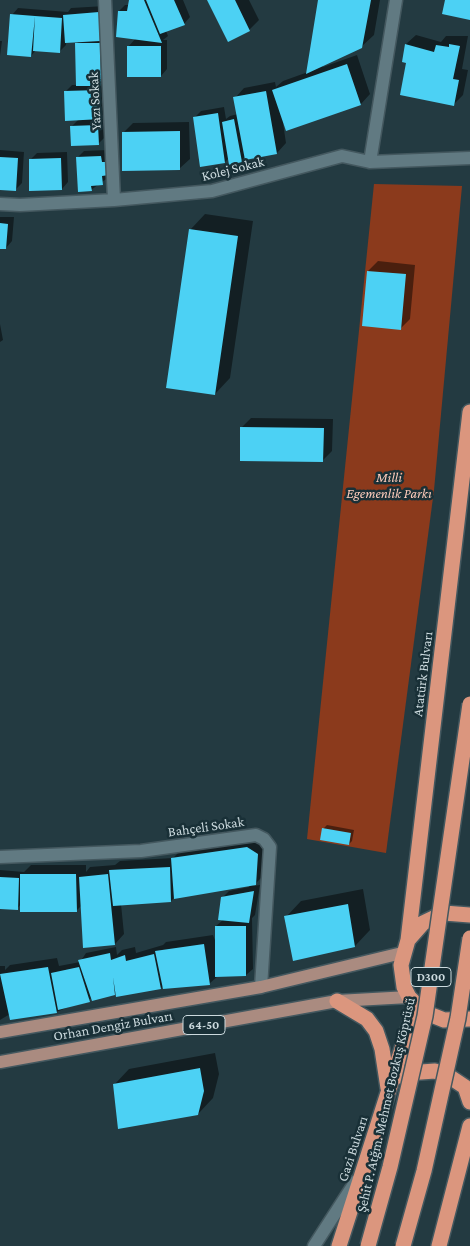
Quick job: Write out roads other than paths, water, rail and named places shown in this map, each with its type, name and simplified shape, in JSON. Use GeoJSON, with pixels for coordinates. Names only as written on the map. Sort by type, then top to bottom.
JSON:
{"type":"FeatureCollection","features":[{"type":"Feature","properties":{"kind":"highway","name":"Atatürk Bulvarı"},"geometry":{"type":"LineString","coordinates":[[413,1001],[401,976],[470,412]]}},
{"type":"Feature","properties":{"kind":"highway","name":"Şehit P. Atğm. Mehmet Bozkuş Köprüsü"},"geometry":{"type":"LineString","coordinates":[[368,1246],[390,1166],[425,1016],[470,704]]}},
{"type":"Feature","properties":{"kind":"highway"},"geometry":{"type":"LineString","coordinates":[[405,946],[419,926],[433,917],[456,912],[470,915]]}},
{"type":"Feature","properties":{"kind":"highway"},"geometry":{"type":"LineString","coordinates":[[403,1246],[424,1171],[458,1018],[470,938]]}},
{"type":"Feature","properties":{"kind":"highway"},"geometry":{"type":"LineString","coordinates":[[337,1001],[367,1019],[376,1030],[382,1049],[388,1093]]}},
{"type":"Feature","properties":{"kind":"highway"},"geometry":{"type":"LineString","coordinates":[[413,1001],[429,1015],[444,1020],[470,1019]]}},
{"type":"Feature","properties":{"kind":"highway","name":"Gazi Bulvarı"},"geometry":{"type":"LineString","coordinates":[[339,1246],[388,1093],[413,1001]]}},
{"type":"Feature","properties":{"kind":"highway"},"geometry":{"type":"LineString","coordinates":[[388,1093],[407,1074],[434,1071],[450,1077],[465,1087],[470,1102]]}},
{"type":"Feature","properties":{"kind":"highway"},"geometry":{"type":"LineString","coordinates":[[439,1246],[468,1146],[470,1126]]}},
{"type":"Feature","properties":{"kind":"main road","name":"Orhan Dengiz Bulvarı"},"geometry":{"type":"LineString","coordinates":[[0,1032],[260,987],[405,946]]}},
{"type":"Feature","properties":{"kind":"main road","name":"Orhan Dengiz Bulvarı"},"geometry":{"type":"LineString","coordinates":[[0,1062],[337,1001],[413,1001]]}},
{"type":"Feature","properties":{"kind":"street","name":"Yazı Sokak"},"geometry":{"type":"LineString","coordinates":[[105,0],[114,200]]}},
{"type":"Feature","properties":{"kind":"street"},"geometry":{"type":"LineString","coordinates":[[370,162],[396,0]]}},
{"type":"Feature","properties":{"kind":"street","name":"Kolej Sokak"},"geometry":{"type":"LineString","coordinates":[[0,204],[20,205],[114,200],[212,192],[342,156],[370,162],[470,158]]}},
{"type":"Feature","properties":{"kind":"street","name":"Bahçeli Sokak"},"geometry":{"type":"LineString","coordinates":[[0,857],[141,851],[256,835],[264,839],[270,846],[260,987]]}},
{"type":"Feature","properties":{"kind":"street"},"geometry":{"type":"LineString","coordinates":[[314,1246],[362,1172]]}},
{"type":"Feature","properties":{"kind":"park label","name":"Milli Egemenlik Parkı"},"geometry":{"type":"Point","coordinates":[389,486]}}]}
